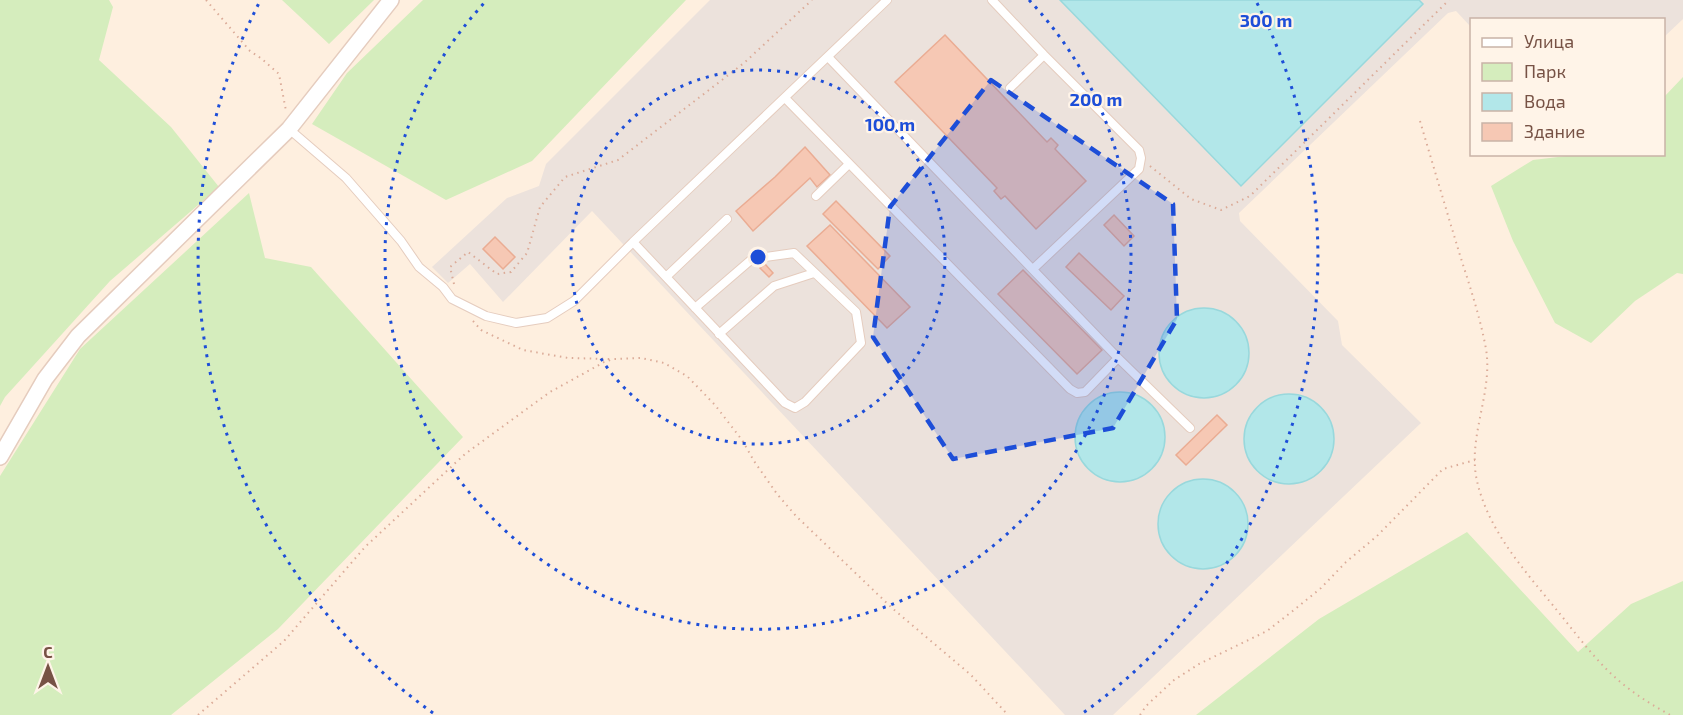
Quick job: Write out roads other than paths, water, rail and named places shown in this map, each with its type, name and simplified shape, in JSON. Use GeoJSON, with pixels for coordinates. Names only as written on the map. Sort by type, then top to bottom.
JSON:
{"type":"FeatureCollection","features":[{"type":"Feature","properties":{"kind":"street"},"geometry":{"type":"LineString","coordinates":[[0,457],[45,379],[78,336],[289,129],[391,0]]}},
{"type":"Feature","properties":{"kind":"lane"},"geometry":{"type":"LineString","coordinates":[[289,129],[346,178],[402,241],[419,267],[443,287],[452,299],[486,316],[516,323],[548,318],[574,301],[887,0]]}},
{"type":"Feature","properties":{"kind":"lane"},"geometry":{"type":"LineString","coordinates":[[992,0],[1140,150],[1139,169],[1033,269]]}},
{"type":"Feature","properties":{"kind":"lane"},"geometry":{"type":"LineString","coordinates":[[1010,88],[1044,54]]}},
{"type":"Feature","properties":{"kind":"lane"},"geometry":{"type":"LineString","coordinates":[[828,57],[1118,358],[1190,428]]}},
{"type":"Feature","properties":{"kind":"lane"},"geometry":{"type":"LineString","coordinates":[[785,98],[1070,389],[1077,393],[1085,392],[1118,358]]}},
{"type":"Feature","properties":{"kind":"lane"},"geometry":{"type":"LineString","coordinates":[[816,195],[849,164]]}},
{"type":"Feature","properties":{"kind":"lane"},"geometry":{"type":"LineString","coordinates":[[666,277],[728,219]]}},
{"type":"Feature","properties":{"kind":"lane"},"geometry":{"type":"LineString","coordinates":[[633,242],[695,308],[785,403],[795,408],[805,402],[861,343],[856,312],[794,254],[752,259],[695,308]]}},
{"type":"Feature","properties":{"kind":"lane"},"geometry":{"type":"LineString","coordinates":[[720,334],[774,286],[814,273]]}},
{"type":"Feature","properties":{"kind":"water"},"geometry":{"type":"Polygon","coordinates":[[[1060,0],[1419,0],[1423,4],[1241,186],[1060,0]]]}},
{"type":"Feature","properties":{"kind":"water"},"geometry":{"type":"Polygon","coordinates":[[[1204,308],[1221,311],[1236,321],[1246,336],[1249,353],[1246,370],[1236,385],[1221,395],[1204,398],[1187,395],[1172,385],[1162,370],[1159,353],[1162,336],[1172,321],[1187,311],[1204,308]]]}},
{"type":"Feature","properties":{"kind":"water"},"geometry":{"type":"Polygon","coordinates":[[[1120,392],[1137,395],[1152,405],[1162,420],[1165,437],[1162,454],[1152,469],[1137,479],[1120,482],[1103,479],[1088,469],[1078,454],[1075,437],[1078,420],[1088,405],[1103,395],[1120,392]]]}},
{"type":"Feature","properties":{"kind":"water"},"geometry":{"type":"Polygon","coordinates":[[[1289,394],[1306,397],[1321,407],[1331,422],[1334,439],[1331,456],[1321,471],[1306,481],[1289,484],[1272,481],[1257,471],[1247,456],[1244,439],[1247,422],[1257,407],[1272,397],[1289,394]]]}},
{"type":"Feature","properties":{"kind":"water"},"geometry":{"type":"Polygon","coordinates":[[[1194,479],[1212,479],[1228,486],[1241,499],[1248,515],[1248,533],[1241,549],[1228,562],[1212,569],[1194,569],[1178,562],[1165,549],[1158,533],[1158,515],[1165,499],[1178,486],[1194,479]]]}}]}
